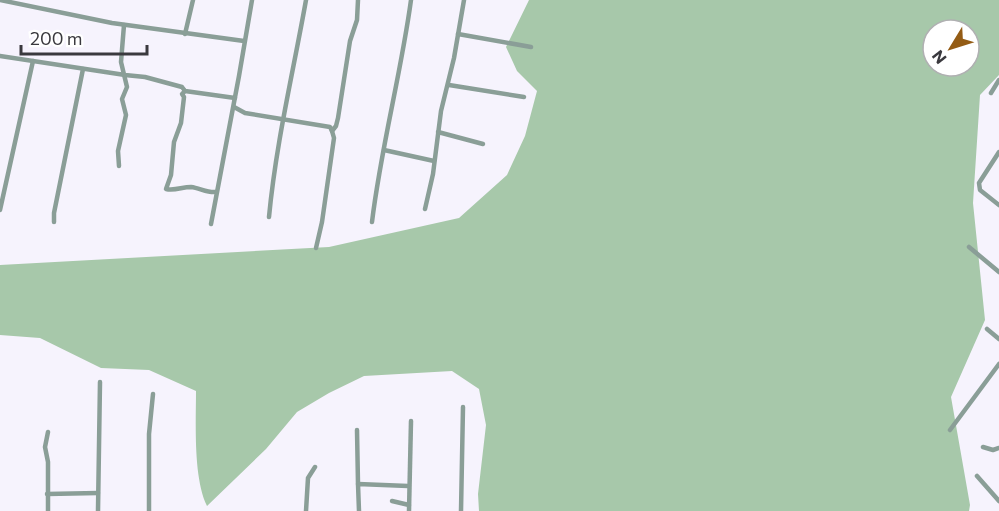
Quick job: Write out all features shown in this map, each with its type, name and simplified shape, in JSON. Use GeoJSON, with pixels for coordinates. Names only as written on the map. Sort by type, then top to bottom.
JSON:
{"type":"FeatureCollection","features":[{"type":"Feature","properties":{"kind":"street"},"geometry":{"type":"LineString","coordinates":[[0,0],[124,25],[244,41]]}},
{"type":"Feature","properties":{"kind":"street"},"geometry":{"type":"LineString","coordinates":[[185,34],[193,0]]}},
{"type":"Feature","properties":{"kind":"street"},"geometry":{"type":"LineString","coordinates":[[211,224],[252,0]]}},
{"type":"Feature","properties":{"kind":"street"},"geometry":{"type":"LineString","coordinates":[[268,217],[282,120],[290,77],[297,58],[306,0]]}},
{"type":"Feature","properties":{"kind":"street"},"geometry":{"type":"LineString","coordinates":[[332,131],[338,118],[350,41],[358,16],[358,0]]}},
{"type":"Feature","properties":{"kind":"street"},"geometry":{"type":"LineString","coordinates":[[372,222],[411,0]]}},
{"type":"Feature","properties":{"kind":"street"},"geometry":{"type":"LineString","coordinates":[[425,209],[444,97],[449,85],[464,0]]}},
{"type":"Feature","properties":{"kind":"street"},"geometry":{"type":"LineString","coordinates":[[119,166],[118,151],[125,123],[125,108],[122,99],[127,87],[120,53],[124,25]]}},
{"type":"Feature","properties":{"kind":"street"},"geometry":{"type":"LineString","coordinates":[[458,34],[531,47]]}},
{"type":"Feature","properties":{"kind":"street"},"geometry":{"type":"LineString","coordinates":[[0,56],[145,77],[182,87],[185,91],[235,98]]}},
{"type":"Feature","properties":{"kind":"street"},"geometry":{"type":"LineString","coordinates":[[0,210],[33,61]]}},
{"type":"Feature","properties":{"kind":"street"},"geometry":{"type":"LineString","coordinates":[[54,222],[84,69]]}},
{"type":"Feature","properties":{"kind":"street"},"geometry":{"type":"LineString","coordinates":[[991,93],[999,80]]}},
{"type":"Feature","properties":{"kind":"street"},"geometry":{"type":"LineString","coordinates":[[449,85],[524,97]]}},
{"type":"Feature","properties":{"kind":"street"},"geometry":{"type":"LineString","coordinates":[[185,91],[182,94],[184,97],[181,123],[174,142],[171,175],[166,189],[178,190],[192,187],[206,192],[216,192]]}},
{"type":"Feature","properties":{"kind":"street"},"geometry":{"type":"LineString","coordinates":[[234,107],[240,112],[330,127],[334,138],[326,201],[316,248]]}},
{"type":"Feature","properties":{"kind":"street"},"geometry":{"type":"LineString","coordinates":[[438,132],[483,144]]}},
{"type":"Feature","properties":{"kind":"street"},"geometry":{"type":"LineString","coordinates":[[384,150],[434,162]]}},
{"type":"Feature","properties":{"kind":"street"},"geometry":{"type":"LineString","coordinates":[[999,152],[979,183],[980,190],[999,205]]}},
{"type":"Feature","properties":{"kind":"street"},"geometry":{"type":"LineString","coordinates":[[969,246],[999,272]]}},
{"type":"Feature","properties":{"kind":"street"},"geometry":{"type":"LineString","coordinates":[[987,329],[999,339]]}},
{"type":"Feature","properties":{"kind":"street"},"geometry":{"type":"LineString","coordinates":[[950,430],[999,364]]}},
{"type":"Feature","properties":{"kind":"street"},"geometry":{"type":"LineString","coordinates":[[99,511],[100,382]]}},
{"type":"Feature","properties":{"kind":"street"},"geometry":{"type":"LineString","coordinates":[[149,511],[149,434],[153,394]]}},
{"type":"Feature","properties":{"kind":"street"},"geometry":{"type":"LineString","coordinates":[[461,511],[463,407]]}},
{"type":"Feature","properties":{"kind":"street"},"geometry":{"type":"LineString","coordinates":[[392,501],[409,508],[411,421]]}},
{"type":"Feature","properties":{"kind":"street"},"geometry":{"type":"LineString","coordinates":[[357,430],[359,511]]}},
{"type":"Feature","properties":{"kind":"street"},"geometry":{"type":"LineString","coordinates":[[48,432],[45,447],[48,462],[48,511]]}},
{"type":"Feature","properties":{"kind":"street"},"geometry":{"type":"LineString","coordinates":[[983,447],[993,450],[999,448]]}},
{"type":"Feature","properties":{"kind":"street"},"geometry":{"type":"LineString","coordinates":[[306,511],[308,478],[315,467]]}},
{"type":"Feature","properties":{"kind":"street"},"geometry":{"type":"LineString","coordinates":[[977,476],[999,501]]}},
{"type":"Feature","properties":{"kind":"street"},"geometry":{"type":"LineString","coordinates":[[358,484],[408,486]]}},
{"type":"Feature","properties":{"kind":"street"},"geometry":{"type":"LineString","coordinates":[[47,494],[98,493]]}},
{"type":"Feature","properties":{"kind":"green space"},"geometry":{"type":"Polygon","coordinates":[[[529,0],[999,0],[999,75],[980,95],[973,203],[985,320],[951,397],[970,505],[969,511],[479,511],[478,494],[486,425],[479,389],[452,371],[364,376],[329,393],[297,412],[266,449],[207,506],[197,465],[196,391],[149,370],[101,368],[40,338],[0,335],[0,265],[329,247],[459,218],[507,175],[525,136],[537,91],[517,71],[506,47],[529,0]]]}}]}
